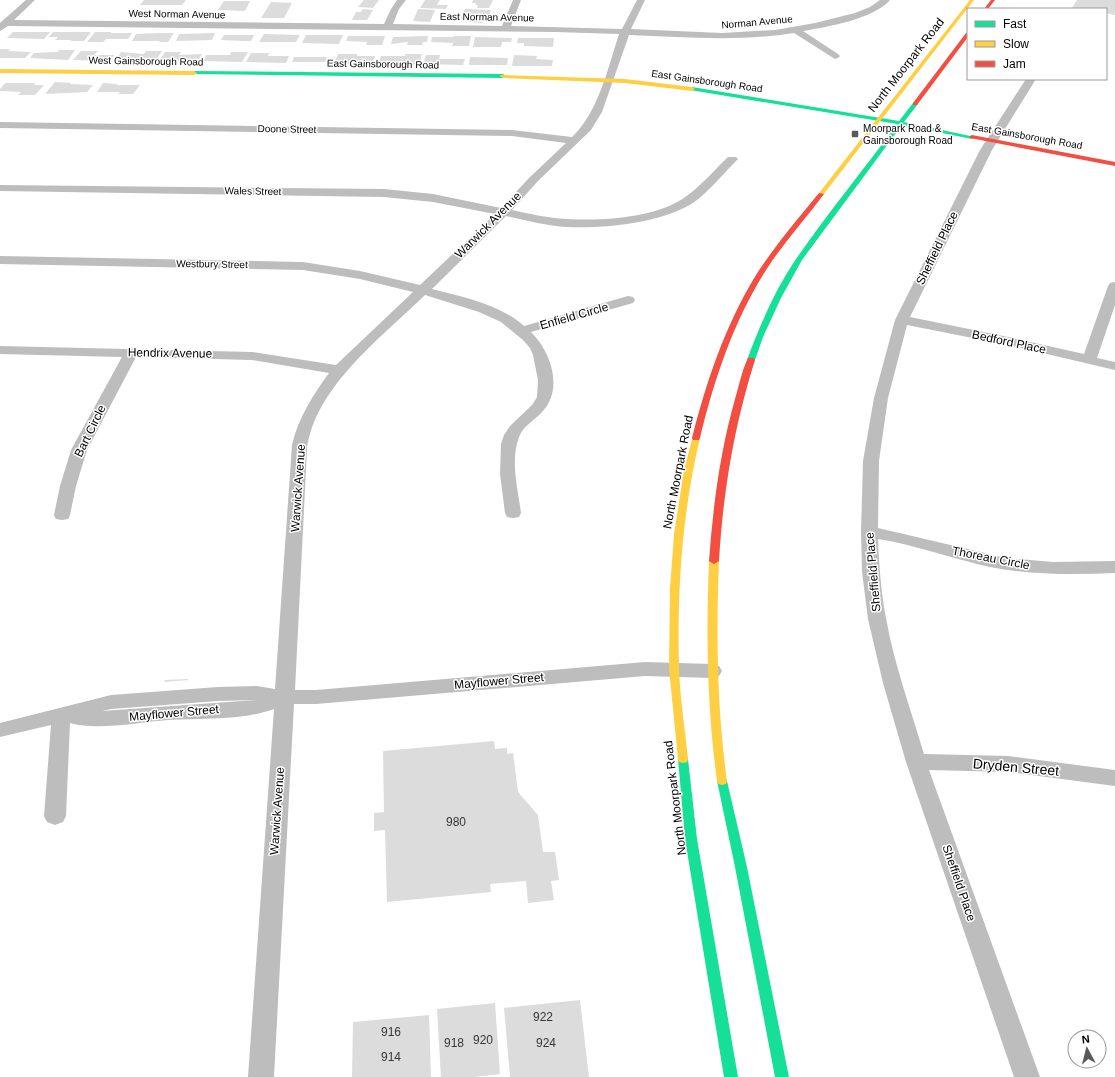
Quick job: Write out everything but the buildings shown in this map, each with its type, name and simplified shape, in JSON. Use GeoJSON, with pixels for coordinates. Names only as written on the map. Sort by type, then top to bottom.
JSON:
{"type":"FeatureCollection","features":[{"type":"Feature","properties":{"kind":"main road","name":"North Moorpark Road"},"geometry":{"type":"LineString","coordinates":[[731,1077],[691,839],[674,669],[678,534],[686,484],[701,416],[726,344],[742,308],[769,262],[878,119],[972,0]]}},
{"type":"Feature","properties":{"kind":"main road"},"geometry":{"type":"LineString","coordinates":[[987,8],[993,0]]}},
{"type":"Feature","properties":{"kind":"main road"},"geometry":{"type":"LineString","coordinates":[[782,1077],[722,780],[713,706],[713,591],[720,488],[738,397],[749,365],[777,297],[800,258],[967,35]]}},
{"type":"Feature","properties":{"kind":"main road","name":"West Gainsborough Road"},"geometry":{"type":"LineString","coordinates":[[0,71],[291,74]]}},
{"type":"Feature","properties":{"kind":"main road","name":"East Gainsborough Road"},"geometry":{"type":"LineString","coordinates":[[291,74],[497,76],[608,80],[712,90],[900,123],[1115,164]]}},
{"type":"Feature","properties":{"kind":"street"},"geometry":{"type":"LineString","coordinates":[[2,26],[31,0]]}},
{"type":"Feature","properties":{"kind":"street"},"geometry":{"type":"LineString","coordinates":[[387,28],[395,8],[402,0]]}},
{"type":"Feature","properties":{"kind":"street"},"geometry":{"type":"LineString","coordinates":[[506,28],[511,12],[518,0]]}},
{"type":"Feature","properties":{"kind":"street","name":"Warwick Avenue"},"geometry":{"type":"LineString","coordinates":[[261,1077],[301,440],[309,416],[323,391],[339,370],[421,289],[504,212],[533,180],[586,130],[597,112],[625,32],[641,0]]}},
{"type":"Feature","properties":{"kind":"street","name":"Norman Avenue"},"geometry":{"type":"LineString","coordinates":[[625,32],[722,36],[796,30],[858,15],[873,9],[886,0]]}},
{"type":"Feature","properties":{"kind":"street","name":"West Norman Avenue"},"geometry":{"type":"LineString","coordinates":[[2,26],[350,27]]}},
{"type":"Feature","properties":{"kind":"street","name":"East Norman Avenue"},"geometry":{"type":"LineString","coordinates":[[350,27],[506,28],[625,32]]}},
{"type":"Feature","properties":{"kind":"street"},"geometry":{"type":"LineString","coordinates":[[796,30],[835,56]]}},
{"type":"Feature","properties":{"kind":"street","name":"Sheffield Place"},"geometry":{"type":"LineString","coordinates":[[1027,1077],[916,762],[893,683],[877,619],[870,572],[869,532],[871,461],[881,398],[902,320],[951,219],[993,141],[1030,80]]}},
{"type":"Feature","properties":{"kind":"street","name":"Doone Street"},"geometry":{"type":"LineString","coordinates":[[0,125],[512,133],[574,141]]}},
{"type":"Feature","properties":{"kind":"street","name":"Wales Street"},"geometry":{"type":"LineString","coordinates":[[0,188],[384,193],[433,198],[566,223],[590,224],[628,220],[671,209],[692,198],[732,159]]}},
{"type":"Feature","properties":{"kind":"street","name":"Westbury Street"},"geometry":{"type":"LineString","coordinates":[[0,260],[303,266],[322,268],[421,289],[484,309],[512,323],[537,347],[544,370],[546,392],[535,410],[514,431],[509,445],[507,463],[513,512]]}},
{"type":"Feature","properties":{"kind":"street"},"geometry":{"type":"LineString","coordinates":[[1089,360],[1115,286]]}},
{"type":"Feature","properties":{"kind":"street","name":"Enfield Circle"},"geometry":{"type":"LineString","coordinates":[[520,331],[628,300]]}},
{"type":"Feature","properties":{"kind":"street","name":"Bedford Place"},"geometry":{"type":"LineString","coordinates":[[902,320],[1008,341],[1115,366]]}},
{"type":"Feature","properties":{"kind":"street","name":"Hendrix Avenue"},"geometry":{"type":"LineString","coordinates":[[0,350],[252,356],[339,370]]}},
{"type":"Feature","properties":{"kind":"street","name":"Bart Circle"},"geometry":{"type":"LineString","coordinates":[[62,515],[68,486],[79,450],[131,353]]}},
{"type":"Feature","properties":{"kind":"street","name":"Thoreau Circle"},"geometry":{"type":"LineString","coordinates":[[869,532],[896,536],[991,561],[1033,567],[1074,570],[1115,567]]}},
{"type":"Feature","properties":{"kind":"street","name":"Mayflower Street"},"geometry":{"type":"LineString","coordinates":[[0,730],[40,719],[61,716],[107,719],[168,713],[256,708],[285,697],[316,697],[634,670],[674,669],[712,671]]}},
{"type":"Feature","properties":{"kind":"street"},"geometry":{"type":"LineString","coordinates":[[55,816],[61,716]]}},
{"type":"Feature","properties":{"kind":"street","name":"Dryden Street"},"geometry":{"type":"LineString","coordinates":[[916,762],[1008,764],[1115,778]]}},
{"type":"Feature","properties":{"kind":"traffic: fast"},"geometry":{"type":"LineString","coordinates":[[194,73],[503,76]]}},
{"type":"Feature","properties":{"kind":"traffic: fast"},"geometry":{"type":"LineString","coordinates":[[692,89],[878,119],[972,137]]}},
{"type":"Feature","properties":{"kind":"traffic: fast"},"geometry":{"type":"LineString","coordinates":[[751,360],[759,337],[777,298],[799,260],[915,104]]}},
{"type":"Feature","properties":{"kind":"traffic: fast"},"geometry":{"type":"LineString","coordinates":[[683,759],[691,839],[731,1077]]}},
{"type":"Feature","properties":{"kind":"traffic: fast"},"geometry":{"type":"LineString","coordinates":[[722,781],[741,867],[782,1077]]}},
{"type":"Feature","properties":{"kind":"traffic: slow"},"geometry":{"type":"LineString","coordinates":[[821,194],[972,0]]}},
{"type":"Feature","properties":{"kind":"traffic: slow"},"geometry":{"type":"LineString","coordinates":[[0,71],[194,73]]}},
{"type":"Feature","properties":{"kind":"traffic: slow"},"geometry":{"type":"LineString","coordinates":[[503,76],[625,81],[692,89]]}},
{"type":"Feature","properties":{"kind":"traffic: slow"},"geometry":{"type":"LineString","coordinates":[[683,759],[674,669],[675,588],[678,534],[688,470],[696,438]]}},
{"type":"Feature","properties":{"kind":"traffic: slow"},"geometry":{"type":"LineString","coordinates":[[714,561],[712,671],[718,754],[722,781]]}},
{"type":"Feature","properties":{"kind":"traffic: jam"},"geometry":{"type":"LineString","coordinates":[[987,8],[993,0]]}},
{"type":"Feature","properties":{"kind":"traffic: jam"},"geometry":{"type":"LineString","coordinates":[[915,104],[967,35]]}},
{"type":"Feature","properties":{"kind":"traffic: jam"},"geometry":{"type":"LineString","coordinates":[[972,137],[1115,164]]}},
{"type":"Feature","properties":{"kind":"traffic: jam"},"geometry":{"type":"LineString","coordinates":[[696,438],[708,392],[716,369],[734,324],[745,302],[769,261],[821,194]]}},
{"type":"Feature","properties":{"kind":"traffic: jam"},"geometry":{"type":"LineString","coordinates":[[714,561],[718,510],[725,459],[736,409],[751,360]]}},
{"type":"Feature","properties":{"kind":"place","name":"Moorpark Road & Gainsborough Road"},"geometry":{"type":"Point","coordinates":[855,134]}}]}
